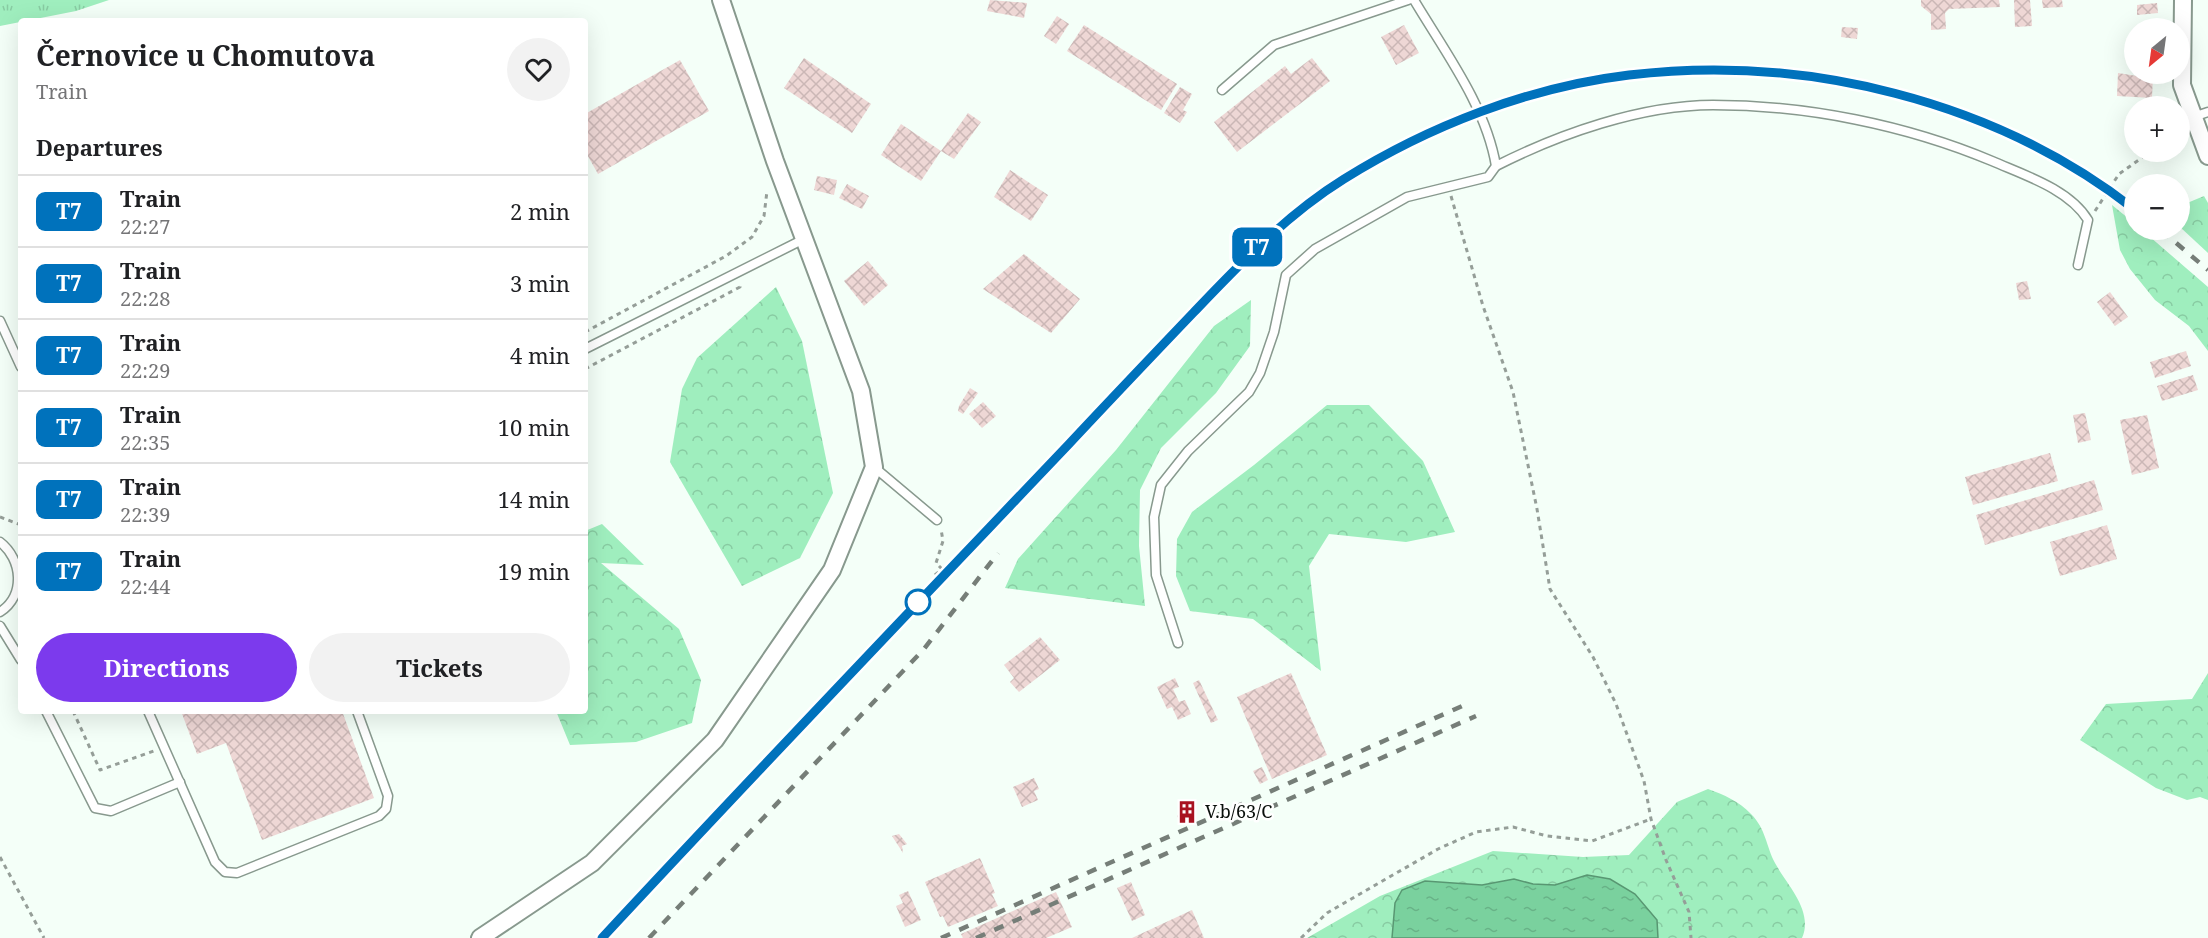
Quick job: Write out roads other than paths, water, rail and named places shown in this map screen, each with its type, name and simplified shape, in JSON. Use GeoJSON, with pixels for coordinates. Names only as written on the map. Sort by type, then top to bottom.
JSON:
{"type":"FeatureCollection","features":[{"type":"Feature","properties":{"kind":"street"},"geometry":{"type":"LineString","coordinates":[[480,938],[591,863],[715,740],[832,570],[874,467],[861,391],[775,161],[721,0]]}},
{"type":"Feature","properties":{"kind":"street"},"geometry":{"type":"LineString","coordinates":[[2183,0],[2182,85],[2201,114],[2208,156]]}},
{"type":"Feature","properties":{"kind":"lane"},"geometry":{"type":"LineString","coordinates":[[1222,90],[1274,45],[1408,0]]}},
{"type":"Feature","properties":{"kind":"lane"},"geometry":{"type":"LineString","coordinates":[[1414,0],[1463,82],[1491,137],[1496,166]]}},
{"type":"Feature","properties":{"kind":"lane"},"geometry":{"type":"LineString","coordinates":[[1178,643],[1156,575],[1154,517],[1161,485],[1188,451],[1249,392],[1260,373],[1274,332],[1286,275],[1315,249],[1407,197],[1488,177],[1496,166],[1544,142],[1646,112],[1712,105],[1807,110],[1881,126],[1972,153],[2038,181],[2081,209],[2088,220],[2078,265]]}},
{"type":"Feature","properties":{"kind":"lane"},"geometry":{"type":"LineString","coordinates":[[588,347],[804,239]]}},
{"type":"Feature","properties":{"kind":"lane"},"geometry":{"type":"LineString","coordinates":[[0,321],[18,360]]}},
{"type":"Feature","properties":{"kind":"lane"},"geometry":{"type":"LineString","coordinates":[[874,467],[937,520]]}},
{"type":"Feature","properties":{"kind":"lane"},"geometry":{"type":"LineString","coordinates":[[0,542],[18,559],[18,586],[13,598],[0,612]]}},
{"type":"Feature","properties":{"kind":"lane"},"geometry":{"type":"LineString","coordinates":[[0,626],[18,655]]}},
{"type":"Feature","properties":{"kind":"lane"},"geometry":{"type":"LineString","coordinates":[[48,714],[95,808],[111,812],[180,782]]}},
{"type":"Feature","properties":{"kind":"lane"},"geometry":{"type":"LineString","coordinates":[[149,714],[215,862],[225,872],[237,873],[368,821],[379,816],[386,809],[388,796],[358,714]]}},
{"type":"Feature","properties":{"kind":"water"},"geometry":{"type":"Polygon","coordinates":[[[1587,875],[1610,879],[1635,894],[1657,920],[1658,938],[1392,938],[1395,903],[1402,890],[1425,881],[1482,885],[1514,879],[1533,884],[1555,885],[1587,875]]]}},
{"type":"Feature","properties":{"kind":"railway"},"geometry":{"type":"LineString","coordinates":[[602,938],[1246,258],[1283,224],[1323,193],[1410,142],[1517,99],[1592,81],[1629,75],[1695,70],[1762,71],[1829,79],[1895,93],[1959,113],[2021,139],[2079,171],[2124,202]]}},
{"type":"Feature","properties":{"kind":"railway"},"geometry":{"type":"LineString","coordinates":[[2173,240],[2208,270]]}},
{"type":"Feature","properties":{"kind":"railway"},"geometry":{"type":"LineString","coordinates":[[649,938],[924,649],[998,553]]}},
{"type":"Feature","properties":{"kind":"railway"},"geometry":{"type":"LineString","coordinates":[[941,938],[1469,703]]}},
{"type":"Feature","properties":{"kind":"railway"},"geometry":{"type":"LineString","coordinates":[[976,938],[1476,716]]}},
{"type":"Feature","properties":{"kind":"train","name":"T7"},"geometry":{"type":"LineString","coordinates":[[602,938],[1174,332],[1268,236],[1341,181],[1391,152],[1460,120],[1496,107],[1587,83],[1628,75],[1700,69],[1753,71],[1859,85],[1958,112],[2013,135],[2060,159],[2124,201]]}},
{"type":"Feature","properties":{"kind":"place","name":"V.b/63/C"},"geometry":{"type":"Point","coordinates":[1187,812]}}]}
